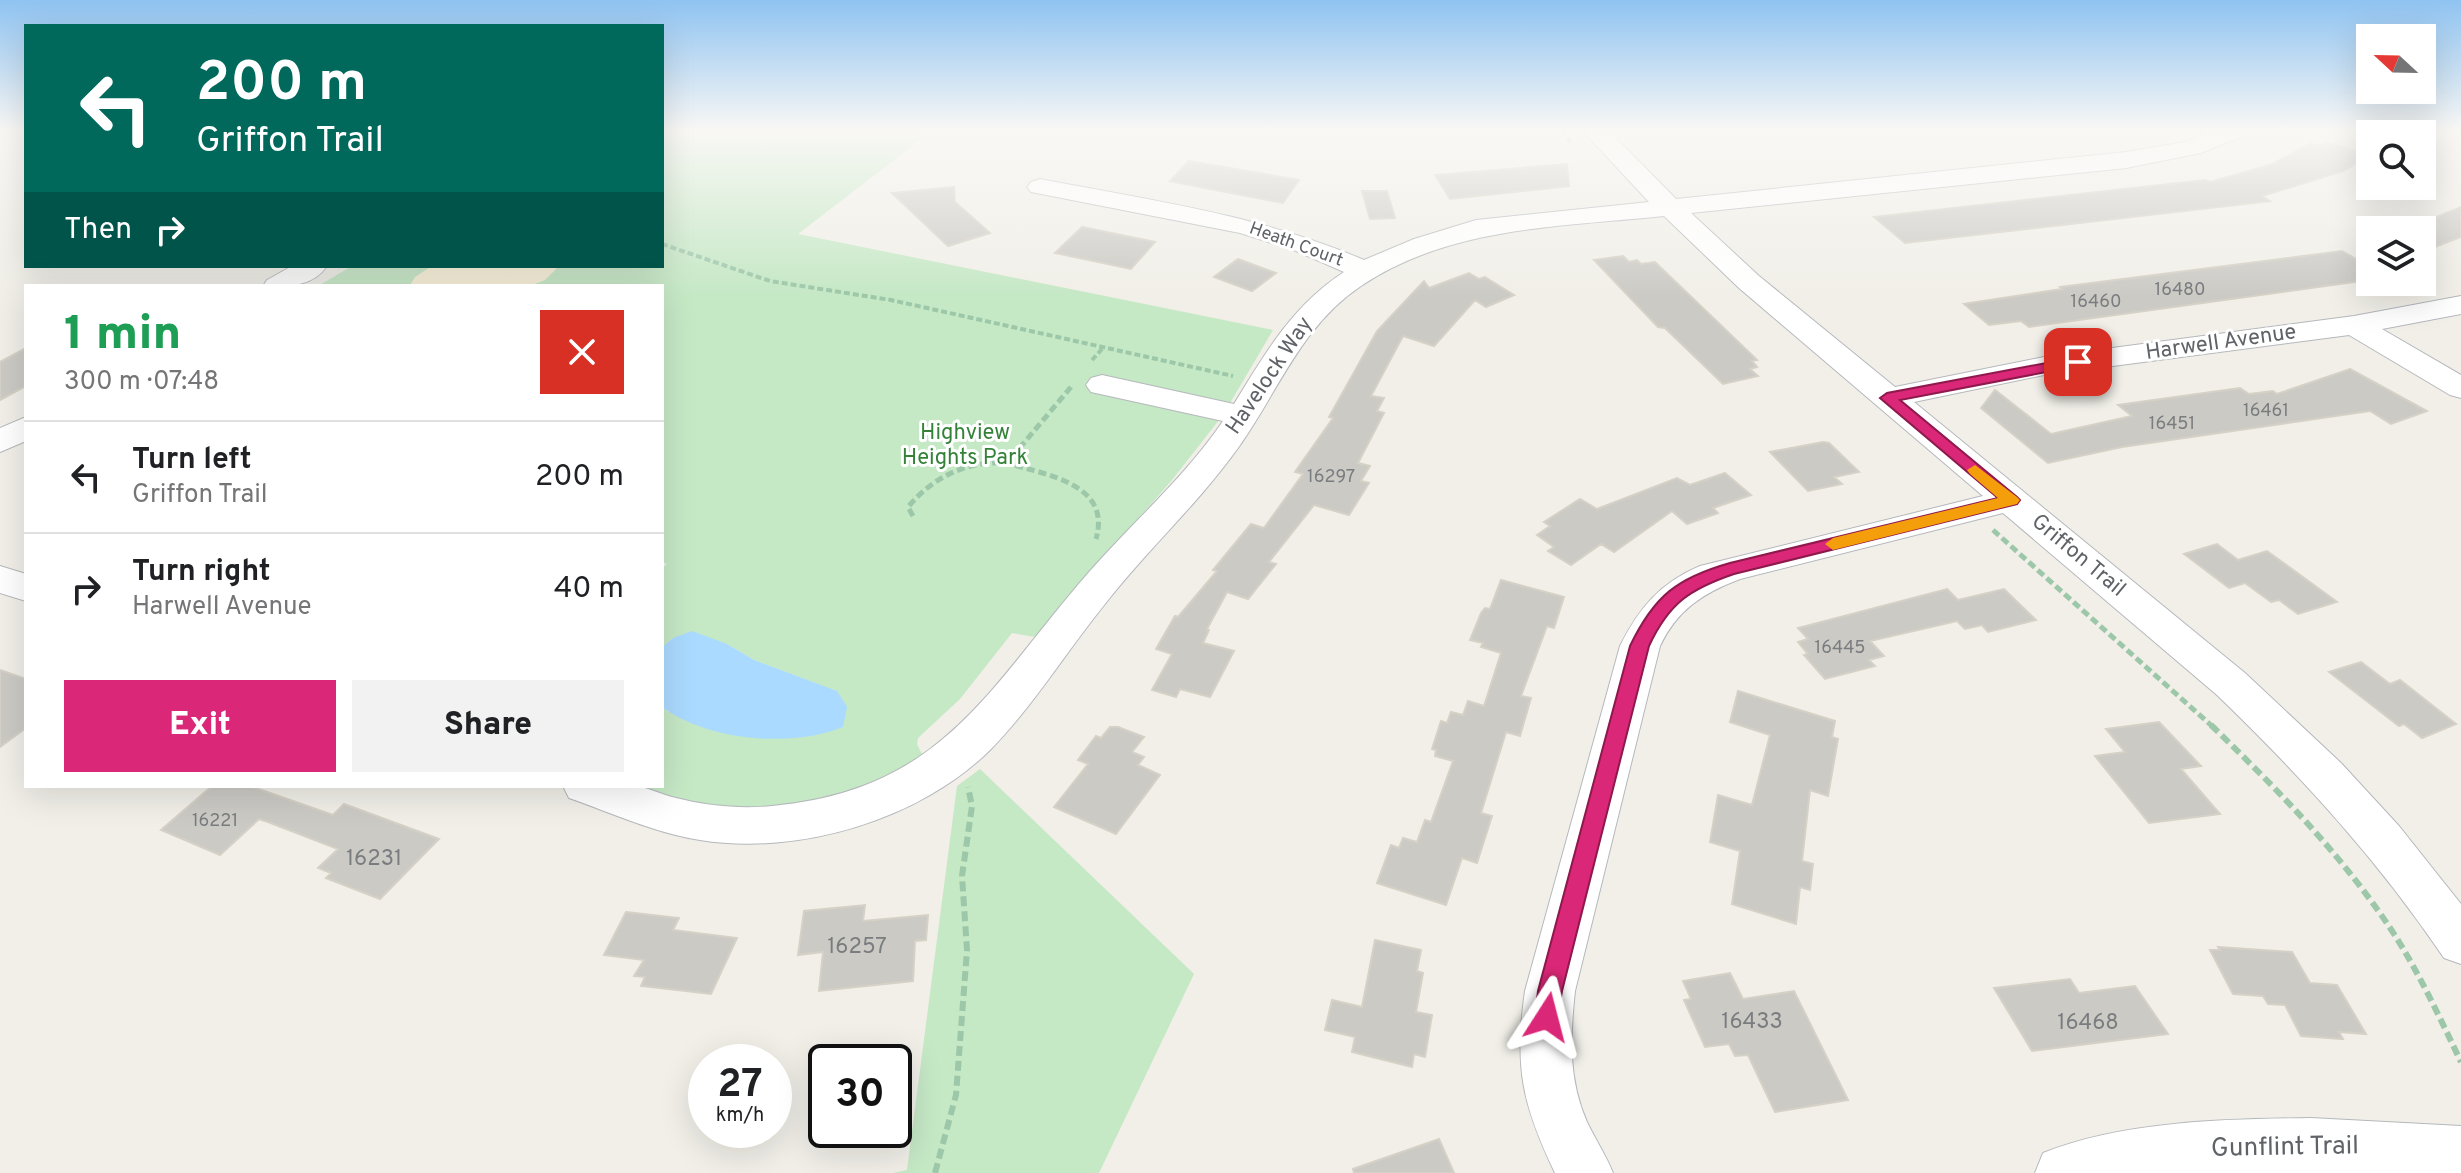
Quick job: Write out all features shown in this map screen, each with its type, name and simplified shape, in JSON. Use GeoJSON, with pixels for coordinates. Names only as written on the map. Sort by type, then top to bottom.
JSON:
{"type":"FeatureCollection","features":[{"type":"Feature","properties":{"kind":"street","name":"Griffon Trail"},"geometry":{"type":"LineString","coordinates":[[1648,186],[1749,282],[1887,398],[1991,506],[2231,684],[2305,753],[2378,830],[2461,943]]}},
{"type":"Feature","properties":{"kind":"street","name":"Havelock Way"},"geometry":{"type":"LineString","coordinates":[[591,788],[672,815],[702,822],[748,825],[797,821],[848,810],[895,792],[936,768],[973,741],[1124,554],[1212,457],[1243,416],[1293,334],[1325,299],[1363,270],[1416,245],[1476,228],[1870,186]]}},
{"type":"Feature","properties":{"kind":"street","name":"Heath Court"},"geometry":{"type":"LineString","coordinates":[[1040,187],[1245,226],[1306,245],[1363,270]]}},
{"type":"Feature","properties":{"kind":"street"},"geometry":{"type":"LineString","coordinates":[[281,284],[309,268]]}},
{"type":"Feature","properties":{"kind":"street","name":"Harwell Avenue"},"geometry":{"type":"LineString","coordinates":[[1887,398],[2047,366],[2354,325],[2461,305]]}},
{"type":"Feature","properties":{"kind":"street"},"geometry":{"type":"LineString","coordinates":[[2354,325],[2461,388]]}},
{"type":"Feature","properties":{"kind":"street"},"geometry":{"type":"LineString","coordinates":[[1102,385],[1243,416]]}},
{"type":"Feature","properties":{"kind":"street"},"geometry":{"type":"LineString","coordinates":[[0,442],[24,428]]}},
{"type":"Feature","properties":{"kind":"street"},"geometry":{"type":"LineString","coordinates":[[1585,1173],[1573,1153],[1552,1097],[1544,1042],[1550,991],[1640,646],[1652,620],[1670,598],[1697,580],[1730,569],[1991,506]]}},
{"type":"Feature","properties":{"kind":"street"},"geometry":{"type":"LineString","coordinates":[[0,579],[24,587]]}},
{"type":"Feature","properties":{"kind":"street","name":"Gunflint Trail"},"geometry":{"type":"LineString","coordinates":[[2063,1173],[2117,1160],[2216,1147],[2297,1144],[2461,1153]]}},
{"type":"Feature","properties":{"kind":"path"},"geometry":{"type":"LineString","coordinates":[[664,245],[770,281],[891,300],[1102,349],[1265,382]]}},
{"type":"Feature","properties":{"kind":"path"},"geometry":{"type":"LineString","coordinates":[[913,516],[908,507],[914,499],[955,471],[977,462],[1007,463]]}},
{"type":"Feature","properties":{"kind":"path"},"geometry":{"type":"LineString","coordinates":[[1991,506],[2268,778],[2369,899],[2419,974],[2461,1062]]}},
{"type":"Feature","properties":{"kind":"green space","name":"Highview Heights Park"},"geometry":{"type":"Polygon","coordinates":[[[664,186],[861,186],[798,234],[1273,330],[1223,415],[1172,480],[1035,637],[1012,633],[960,699],[918,738],[917,744],[923,756],[872,782],[817,800],[759,808],[731,808],[702,805],[648,788],[664,788],[664,708],[669,712],[836,691],[754,660],[727,644],[673,638],[664,645],[664,566],[667,564],[664,563],[664,284],[321,284],[349,268],[664,268],[664,186]]]}},
{"type":"Feature","properties":{"kind":"green space"},"geometry":{"type":"Polygon","coordinates":[[[980,769],[1194,974],[1099,1173],[893,1173],[907,1170],[912,1148],[957,786],[980,769]]]}},
{"type":"Feature","properties":{"kind":"sand"},"geometry":{"type":"Polygon","coordinates":[[[429,268],[557,268],[545,280],[535,284],[411,284],[429,268]]]}},
{"type":"Feature","properties":{"kind":"water"},"geometry":{"type":"Polygon","coordinates":[[[692,631],[727,644],[754,660],[837,691],[847,707],[843,727],[799,738],[750,738],[726,734],[681,718],[664,708],[664,645],[673,638],[692,631]]]}},
{"type":"Feature","properties":{"kind":"building"},"geometry":{"type":"Polygon","coordinates":[[[1194,186],[1295,186],[1283,203],[1194,186]]]}},
{"type":"Feature","properties":{"kind":"building"},"geometry":{"type":"Polygon","coordinates":[[[1442,186],[1569,186],[1569,186],[1450,199],[1442,186]]]}},
{"type":"Feature","properties":{"kind":"building"},"geometry":{"type":"Polygon","coordinates":[[[2154,186],[2295,186],[2262,196],[2270,201],[1905,243],[1874,217],[2154,186]]]}},
{"type":"Feature","properties":{"kind":"building"},"geometry":{"type":"Polygon","coordinates":[[[954,187],[955,202],[990,233],[948,246],[892,193],[954,187]]]}},
{"type":"Feature","properties":{"kind":"building"},"geometry":{"type":"Polygon","coordinates":[[[1362,191],[1387,191],[1395,218],[1370,219],[1362,191]]]}},
{"type":"Feature","properties":{"kind":"building"},"geometry":{"type":"Polygon","coordinates":[[[2461,207],[2461,237],[2436,247],[2436,217],[2461,207]]]}},
{"type":"Feature","properties":{"kind":"building"},"geometry":{"type":"Polygon","coordinates":[[[1082,227],[1155,242],[1131,269],[1055,253],[1082,227]]]}},
{"type":"Feature","properties":{"kind":"building"},"geometry":{"type":"Polygon","coordinates":[[[2342,251],[2356,259],[2356,282],[2029,327],[2021,321],[1989,325],[1964,304],[2062,289],[2060,287],[2342,251]]]}},
{"type":"Feature","properties":{"kind":"building"},"geometry":{"type":"Polygon","coordinates":[[[1623,256],[1629,262],[1655,262],[1757,360],[1752,361],[1757,367],[1750,369],[1758,376],[1723,384],[1665,328],[1658,327],[1594,260],[1623,256]]]}},
{"type":"Feature","properties":{"kind":"building"},"geometry":{"type":"Polygon","coordinates":[[[1238,259],[1276,273],[1252,291],[1214,277],[1238,259]]]}},
{"type":"Feature","properties":{"kind":"building"},"geometry":{"type":"Polygon","coordinates":[[[1469,273],[1479,279],[1485,277],[1514,295],[1486,307],[1475,300],[1434,346],[1403,336],[1371,396],[1384,398],[1377,411],[1384,413],[1358,463],[1370,466],[1361,481],[1369,483],[1349,515],[1314,505],[1269,562],[1276,564],[1248,599],[1227,592],[1203,643],[1234,651],[1210,697],[1180,689],[1176,697],[1152,690],[1172,654],[1156,649],[1175,616],[1178,617],[1217,571],[1213,570],[1251,524],[1264,528],[1303,474],[1295,472],[1333,418],[1329,417],[1377,331],[1424,281],[1429,288],[1469,273]]]}},
{"type":"Feature","properties":{"kind":"building"},"geometry":{"type":"Polygon","coordinates":[[[24,349],[24,387],[0,400],[0,362],[24,349]]]}},
{"type":"Feature","properties":{"kind":"building"},"geometry":{"type":"Polygon","coordinates":[[[2350,369],[2427,411],[2391,424],[2370,411],[2122,447],[2048,463],[1981,408],[1995,390],[2051,434],[2132,416],[2118,405],[2240,388],[2249,394],[2273,391],[2277,394],[2350,369]]]}},
{"type":"Feature","properties":{"kind":"building"},"geometry":{"type":"Polygon","coordinates":[[[1829,443],[1859,472],[1834,477],[1842,484],[1808,491],[1770,452],[1829,443]]]}},
{"type":"Feature","properties":{"kind":"building"},"geometry":{"type":"Polygon","coordinates":[[[1725,473],[1751,495],[1713,508],[1718,513],[1687,524],[1672,511],[1614,552],[1601,544],[1571,565],[1548,551],[1554,547],[1537,535],[1550,526],[1544,522],[1580,499],[1597,509],[1677,478],[1690,485],[1725,473]]]}},
{"type":"Feature","properties":{"kind":"building"},"geometry":{"type":"Polygon","coordinates":[[[2217,544],[2238,560],[2267,551],[2337,602],[2298,614],[2279,600],[2271,602],[2245,583],[2229,588],[2184,554],[2217,544]]]}},
{"type":"Feature","properties":{"kind":"building"},"geometry":{"type":"Polygon","coordinates":[[[1501,580],[1564,597],[1554,628],[1547,626],[1521,696],[1531,698],[1520,736],[1506,732],[1481,813],[1492,816],[1477,863],[1462,858],[1446,905],[1377,883],[1391,845],[1399,848],[1403,838],[1417,842],[1425,820],[1431,822],[1453,761],[1435,756],[1436,750],[1432,749],[1441,721],[1447,723],[1451,712],[1463,715],[1468,701],[1484,706],[1501,653],[1470,640],[1481,613],[1485,608],[1490,609],[1501,580]]]}},
{"type":"Feature","properties":{"kind":"building"},"geometry":{"type":"Polygon","coordinates":[[[1947,589],[1958,600],[2004,589],[2036,620],[1988,632],[1982,625],[1965,629],[1957,621],[1870,641],[1884,656],[1869,660],[1875,666],[1825,679],[1804,655],[1808,654],[1798,642],[1808,639],[1798,628],[1947,589]]]}},
{"type":"Feature","properties":{"kind":"building"},"geometry":{"type":"Polygon","coordinates":[[[2361,662],[2390,684],[2400,680],[2456,724],[2422,738],[2404,724],[2399,726],[2329,672],[2361,662]]]}},
{"type":"Feature","properties":{"kind":"building"},"geometry":{"type":"Polygon","coordinates":[[[0,670],[24,678],[24,729],[0,747],[0,670]]]}},
{"type":"Feature","properties":{"kind":"building"},"geometry":{"type":"Polygon","coordinates":[[[1738,691],[1835,721],[1832,737],[1838,739],[1828,796],[1810,790],[1802,861],[1813,864],[1810,890],[1800,887],[1796,924],[1732,904],[1740,851],[1710,842],[1718,795],[1752,805],[1770,735],[1730,722],[1738,691]]]}},
{"type":"Feature","properties":{"kind":"building"},"geometry":{"type":"Polygon","coordinates":[[[2159,722],[2201,766],[2181,769],[2220,814],[2149,823],[2095,756],[2125,752],[2106,729],[2159,722]]]}},
{"type":"Feature","properties":{"kind":"building"},"geometry":{"type":"Polygon","coordinates":[[[1110,727],[1144,737],[1132,752],[1144,757],[1138,765],[1160,775],[1116,834],[1054,807],[1088,764],[1078,760],[1096,736],[1101,738],[1110,727]]]}},
{"type":"Feature","properties":{"kind":"building"},"geometry":{"type":"Polygon","coordinates":[[[210,788],[256,788],[333,815],[344,804],[439,839],[380,899],[326,878],[331,873],[318,868],[338,849],[259,819],[220,855],[161,830],[210,788]]]}},
{"type":"Feature","properties":{"kind":"building"},"geometry":{"type":"Polygon","coordinates":[[[865,905],[863,921],[928,915],[926,940],[915,941],[913,981],[819,991],[823,952],[798,955],[804,911],[865,905]]]}},
{"type":"Feature","properties":{"kind":"building"},"geometry":{"type":"Polygon","coordinates":[[[626,912],[679,918],[673,930],[737,938],[711,994],[641,986],[645,977],[634,976],[644,960],[604,955],[626,912]]]}},
{"type":"Feature","properties":{"kind":"building"},"geometry":{"type":"Polygon","coordinates":[[[1375,940],[1421,950],[1417,971],[1423,973],[1416,1012],[1432,1015],[1425,1057],[1414,1054],[1412,1067],[1352,1052],[1355,1037],[1325,1030],[1332,1000],[1362,1007],[1375,940]]]}},
{"type":"Feature","properties":{"kind":"building"},"geometry":{"type":"Polygon","coordinates":[[[2218,947],[2292,952],[2310,983],[2337,985],[2366,1034],[2339,1032],[2343,1039],[2301,1036],[2285,1005],[2268,1004],[2263,996],[2233,994],[2210,950],[2220,950],[2218,947]]]}},
{"type":"Feature","properties":{"kind":"building"},"geometry":{"type":"Polygon","coordinates":[[[1730,973],[1743,999],[1794,991],[1848,1100],[1775,1112],[1748,1055],[1735,1056],[1729,1044],[1705,1047],[1684,1000],[1691,999],[1683,981],[1730,973]]]}},
{"type":"Feature","properties":{"kind":"building"},"geometry":{"type":"Polygon","coordinates":[[[2070,979],[2079,993],[2135,986],[2168,1034],[2032,1051],[1994,988],[2070,979]]]}},
{"type":"Feature","properties":{"kind":"building"},"geometry":{"type":"Polygon","coordinates":[[[1439,1139],[1454,1173],[1354,1173],[1353,1169],[1439,1139]]]}},
{"type":"Feature","properties":{"kind":"slow traffic"},"geometry":{"type":"LineString","coordinates":[[1833,544],[2011,500],[1975,470]]}},
{"type":"Feature","properties":{"kind":"route"},"geometry":{"type":"LineString","coordinates":[[1547,1017],[1550,991],[1640,646],[1652,620],[1670,598],[1697,580],[1730,569],[2011,500],[1887,398],[2078,362]]}}]}
